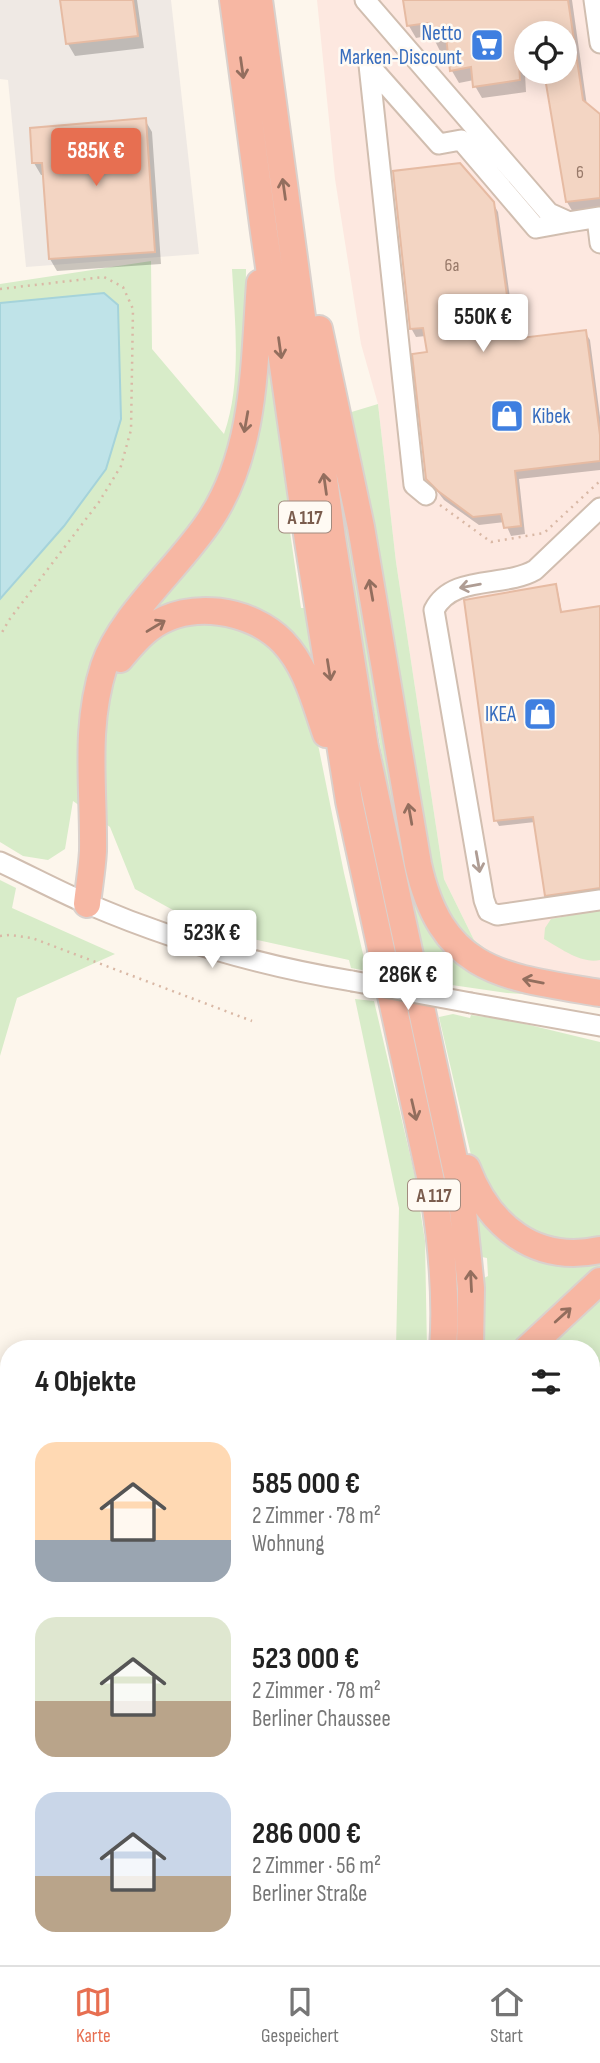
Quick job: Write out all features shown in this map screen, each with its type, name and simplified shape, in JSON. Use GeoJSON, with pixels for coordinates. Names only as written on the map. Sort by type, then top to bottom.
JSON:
{"type":"FeatureCollection","features":[{"type":"Feature","properties":{"kind":"highway","name":"A 117"},"geometry":{"type":"LineString","coordinates":[[233,0],[308,541],[349,801],[434,1195],[444,1287],[443,1340]]}},
{"type":"Feature","properties":{"kind":"highway","name":"A 117"},"geometry":{"type":"LineString","coordinates":[[259,0],[332,538],[365,747],[461,1192],[471,1288],[470,1340]]}},
{"type":"Feature","properties":{"kind":"highway"},"geometry":{"type":"LineString","coordinates":[[87,904],[93,848],[90,731],[96,695],[105,663],[119,636],[204,528],[229,484],[240,454],[247,419],[264,232]]}},
{"type":"Feature","properties":{"kind":"highway"},"geometry":{"type":"LineString","coordinates":[[293,256],[320,332],[361,527],[418,864],[433,914],[454,944],[489,968],[526,980],[600,993]]}},
{"type":"Feature","properties":{"kind":"highway"},"geometry":{"type":"LineString","coordinates":[[96,695],[129,648],[150,627],[171,617],[194,611],[247,617],[283,642],[303,673],[349,801]]}},
{"type":"Feature","properties":{"kind":"highway"},"geometry":{"type":"LineString","coordinates":[[438,1091],[471,1179],[481,1199],[500,1223],[522,1239],[551,1251],[587,1253],[600,1250]]}},
{"type":"Feature","properties":{"kind":"highway"},"geometry":{"type":"LineString","coordinates":[[537,1340],[600,1282]]}},
{"type":"Feature","properties":{"kind":"street"},"geometry":{"type":"LineString","coordinates":[[365,0],[549,213],[569,222]]}},
{"type":"Feature","properties":{"kind":"street"},"geometry":{"type":"LineString","coordinates":[[594,0],[600,43]]}},
{"type":"Feature","properties":{"kind":"street"},"geometry":{"type":"LineString","coordinates":[[426,495],[414,485],[369,65],[439,144],[461,141],[536,228],[598,218],[600,243]]}},
{"type":"Feature","properties":{"kind":"street"},"geometry":{"type":"LineString","coordinates":[[600,508],[535,570],[524,577],[455,589],[439,600],[434,610],[488,911],[497,915],[600,900]]}},
{"type":"Feature","properties":{"kind":"street"},"geometry":{"type":"LineString","coordinates":[[0,862],[87,904],[219,951],[277,967],[600,1026]]}},
{"type":"Feature","properties":{"kind":"path"},"geometry":{"type":"LineString","coordinates":[[0,289],[104,277],[123,287],[133,309],[131,430],[121,466],[99,502],[9,620],[0,636]]}},
{"type":"Feature","properties":{"kind":"path"},"geometry":{"type":"LineString","coordinates":[[426,495],[491,542],[544,533],[600,481]]}},
{"type":"Feature","properties":{"kind":"path"},"geometry":{"type":"LineString","coordinates":[[0,936],[32,938],[252,1021]]}},
{"type":"Feature","properties":{"kind":"shaded area"},"geometry":{"type":"Polygon","coordinates":[[[0,0],[171,0],[199,254],[26,267],[8,80],[0,79],[0,0]]]}},
{"type":"Feature","properties":{"kind":"shaded area"},"geometry":{"type":"Polygon","coordinates":[[[317,0],[600,0],[600,983],[500,960],[474,940],[444,879],[396,562],[378,404],[361,344],[335,179],[317,0]]]}},
{"type":"Feature","properties":{"kind":"green space"},"geometry":{"type":"Polygon","coordinates":[[[151,261],[152,349],[224,434],[230,414],[235,373],[236,331],[232,269],[246,269],[245,368],[227,462],[202,511],[134,600],[142,643],[203,618],[263,635],[308,695],[367,971],[351,968],[349,960],[207,929],[135,889],[110,827],[73,801],[65,849],[48,860],[23,856],[0,842],[0,284],[151,261]]]}},
{"type":"Feature","properties":{"kind":"green space"},"geometry":{"type":"Polygon","coordinates":[[[260,342],[273,358],[293,531],[290,532],[301,608],[305,608],[314,666],[270,621],[150,618],[149,610],[213,530],[260,342]]]}},
{"type":"Feature","properties":{"kind":"green space"},"geometry":{"type":"Polygon","coordinates":[[[378,404],[396,562],[444,879],[474,940],[500,960],[486,958],[440,914],[345,414],[378,404]]]}},
{"type":"Feature","properties":{"kind":"green space"},"geometry":{"type":"Polygon","coordinates":[[[327,408],[441,945],[462,966],[488,980],[549,996],[431,982],[396,836],[362,641],[327,408]]]}},
{"type":"Feature","properties":{"kind":"green space"},"geometry":{"type":"Polygon","coordinates":[[[0,880],[16,888],[12,908],[115,954],[17,998],[0,1056],[0,880]]]}},
{"type":"Feature","properties":{"kind":"green space"},"geometry":{"type":"Polygon","coordinates":[[[600,910],[600,960],[585,960],[544,939],[545,928],[551,919],[600,910]]]}},
{"type":"Feature","properties":{"kind":"green space"},"geometry":{"type":"Polygon","coordinates":[[[355,999],[374,1001],[415,1176],[425,1241],[427,1340],[396,1340],[399,1208],[355,999]]]}},
{"type":"Feature","properties":{"kind":"green space"},"geometry":{"type":"Polygon","coordinates":[[[453,1014],[513,1021],[600,1042],[600,1243],[536,1240],[482,1185],[471,1155],[439,1017],[453,1014]]]}},
{"type":"Feature","properties":{"kind":"green space"},"geometry":{"type":"Polygon","coordinates":[[[477,1213],[600,1258],[600,1270],[525,1340],[484,1340],[484,1278],[488,1276],[487,1258],[482,1257],[477,1213]]]}},
{"type":"Feature","properties":{"kind":"green space"},"geometry":{"type":"Polygon","coordinates":[[[600,1291],[600,1340],[548,1340],[600,1291]]]}},
{"type":"Feature","properties":{"kind":"water"},"geometry":{"type":"Polygon","coordinates":[[[104,293],[118,305],[121,419],[106,469],[64,526],[0,599],[0,303],[104,293]]]}},
{"type":"Feature","properties":{"kind":"building"},"geometry":{"type":"Polygon","coordinates":[[[60,0],[133,0],[138,36],[66,44],[60,0]]]}},
{"type":"Feature","properties":{"kind":"building","name":"Netto Marken-Discount"},"geometry":{"type":"Polygon","coordinates":[[[403,0],[568,0],[571,21],[514,21],[514,81],[473,87],[471,67],[450,71],[446,37],[431,39],[429,23],[407,26],[403,0]]]}},
{"type":"Feature","properties":{"kind":"building","name":"Netto Marken-Discount"},"geometry":{"type":"Polygon","coordinates":[[[577,60],[583,100],[600,114],[600,198],[566,202],[546,84],[577,84],[577,60]]]}},
{"type":"Feature","properties":{"kind":"building"},"geometry":{"type":"Polygon","coordinates":[[[146,118],[155,252],[49,259],[42,163],[32,163],[30,128],[146,118]]]}},
{"type":"Feature","properties":{"kind":"building","name":"Kibek"},"geometry":{"type":"Polygon","coordinates":[[[460,163],[494,202],[513,339],[586,330],[600,435],[600,461],[515,471],[521,526],[504,528],[501,514],[473,517],[426,479],[412,354],[427,352],[423,328],[410,329],[393,171],[460,163]]]}},
{"type":"Feature","properties":{"kind":"building","name":"IKEA"},"geometry":{"type":"Polygon","coordinates":[[[556,584],[561,612],[600,606],[600,888],[545,896],[533,817],[494,821],[464,600],[556,584]]]}},
{"type":"Feature","properties":{"kind":"place","name":"Netto Marken-Discount"},"geometry":{"type":"Point","coordinates":[487,45]}},
{"type":"Feature","properties":{"kind":"place","name":"Kibek"},"geometry":{"type":"Point","coordinates":[507,416]}},
{"type":"Feature","properties":{"kind":"place","name":"IKEA"},"geometry":{"type":"Point","coordinates":[540,714]}}]}
